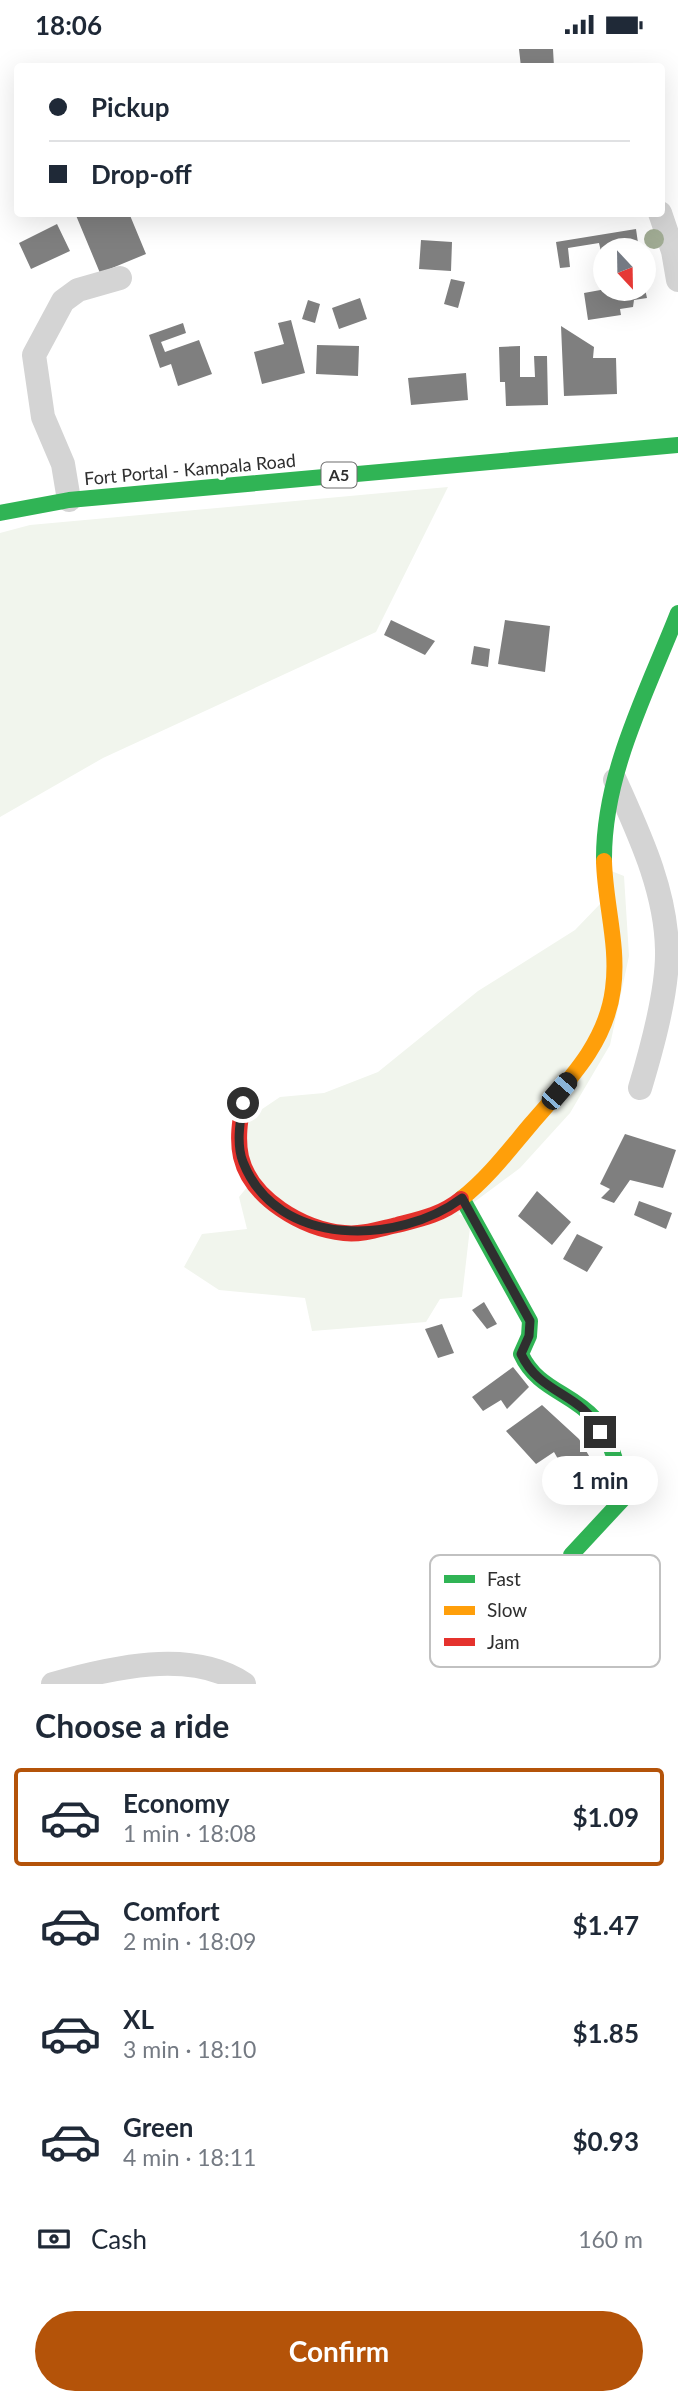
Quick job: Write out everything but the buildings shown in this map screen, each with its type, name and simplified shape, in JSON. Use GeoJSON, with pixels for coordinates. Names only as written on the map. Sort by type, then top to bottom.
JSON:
{"type":"FeatureCollection","features":[{"type":"Feature","properties":{"kind":"main road","name":"Fort Portal - Kampala Road"},"geometry":{"type":"LineString","coordinates":[[0,513],[69,500],[678,445]]}},
{"type":"Feature","properties":{"kind":"main road"},"geometry":{"type":"LineString","coordinates":[[243,1103],[239,1133],[242,1161],[259,1190],[283,1210],[315,1225],[361,1233],[422,1219],[443,1212],[490,1172],[571,1077],[595,1044],[605,1022],[616,964],[604,845],[615,780],[678,613]]}},
{"type":"Feature","properties":{"kind":"main road"},"geometry":{"type":"LineString","coordinates":[[462,1198],[530,1321],[529,1336],[521,1354],[529,1372],[594,1418],[621,1472],[623,1499],[571,1555]]}},
{"type":"Feature","properties":{"kind":"street"},"geometry":{"type":"LineString","coordinates":[[661,217],[673,251],[678,279]]}},
{"type":"Feature","properties":{"kind":"street"},"geometry":{"type":"LineString","coordinates":[[69,500],[63,464],[43,417],[34,355],[63,301],[78,291],[120,278]]}},
{"type":"Feature","properties":{"kind":"street"},"geometry":{"type":"LineString","coordinates":[[615,780],[661,898],[667,951],[654,1041],[640,1088]]}},
{"type":"Feature","properties":{"kind":"street"},"geometry":{"type":"LineString","coordinates":[[53,1684],[131,1668],[175,1664],[204,1668],[244,1684]]}},
{"type":"Feature","properties":{"kind":"shaded area"},"geometry":{"type":"Polygon","coordinates":[[[448,487],[376,632],[103,758],[0,817],[0,533],[30,525],[448,487]]]}},
{"type":"Feature","properties":{"kind":"shaded area"},"geometry":{"type":"Polygon","coordinates":[[[601,867],[624,876],[629,956],[610,1045],[570,1113],[520,1168],[458,1214],[471,1219],[462,1297],[440,1299],[426,1322],[312,1331],[305,1298],[219,1290],[184,1267],[202,1234],[247,1229],[239,1197],[248,1186],[246,1120],[280,1097],[324,1093],[378,1072],[478,991],[575,930],[601,903],[601,867]]]}},
{"type":"Feature","properties":{"kind":"traffic: fast"},"geometry":{"type":"LineString","coordinates":[[0,513],[69,500],[678,445]]}},
{"type":"Feature","properties":{"kind":"traffic: fast"},"geometry":{"type":"LineString","coordinates":[[604,861],[606,829],[619,765],[678,613]]}},
{"type":"Feature","properties":{"kind":"traffic: fast"},"geometry":{"type":"LineString","coordinates":[[462,1198],[530,1321],[529,1336],[521,1354],[528,1366],[545,1383],[594,1418],[614,1457],[623,1499],[571,1555]]}},
{"type":"Feature","properties":{"kind":"traffic: slow"},"geometry":{"type":"LineString","coordinates":[[461,1199],[498,1163],[570,1078],[593,1046],[602,1028],[609,1009],[614,973],[604,861]]}},
{"type":"Feature","properties":{"kind":"traffic: jam"},"geometry":{"type":"LineString","coordinates":[[243,1103],[239,1143],[247,1172],[267,1198],[296,1218],[328,1230],[357,1233],[430,1216],[461,1199]]}},
{"type":"Feature","properties":{"kind":"route"},"geometry":{"type":"LineString","coordinates":[[243,1103],[239,1133],[242,1161],[259,1190],[283,1210],[315,1225],[333,1231],[361,1233],[443,1212],[462,1198],[530,1321],[529,1336],[521,1354],[529,1372],[579,1405],[594,1418],[600,1432]]}}]}
